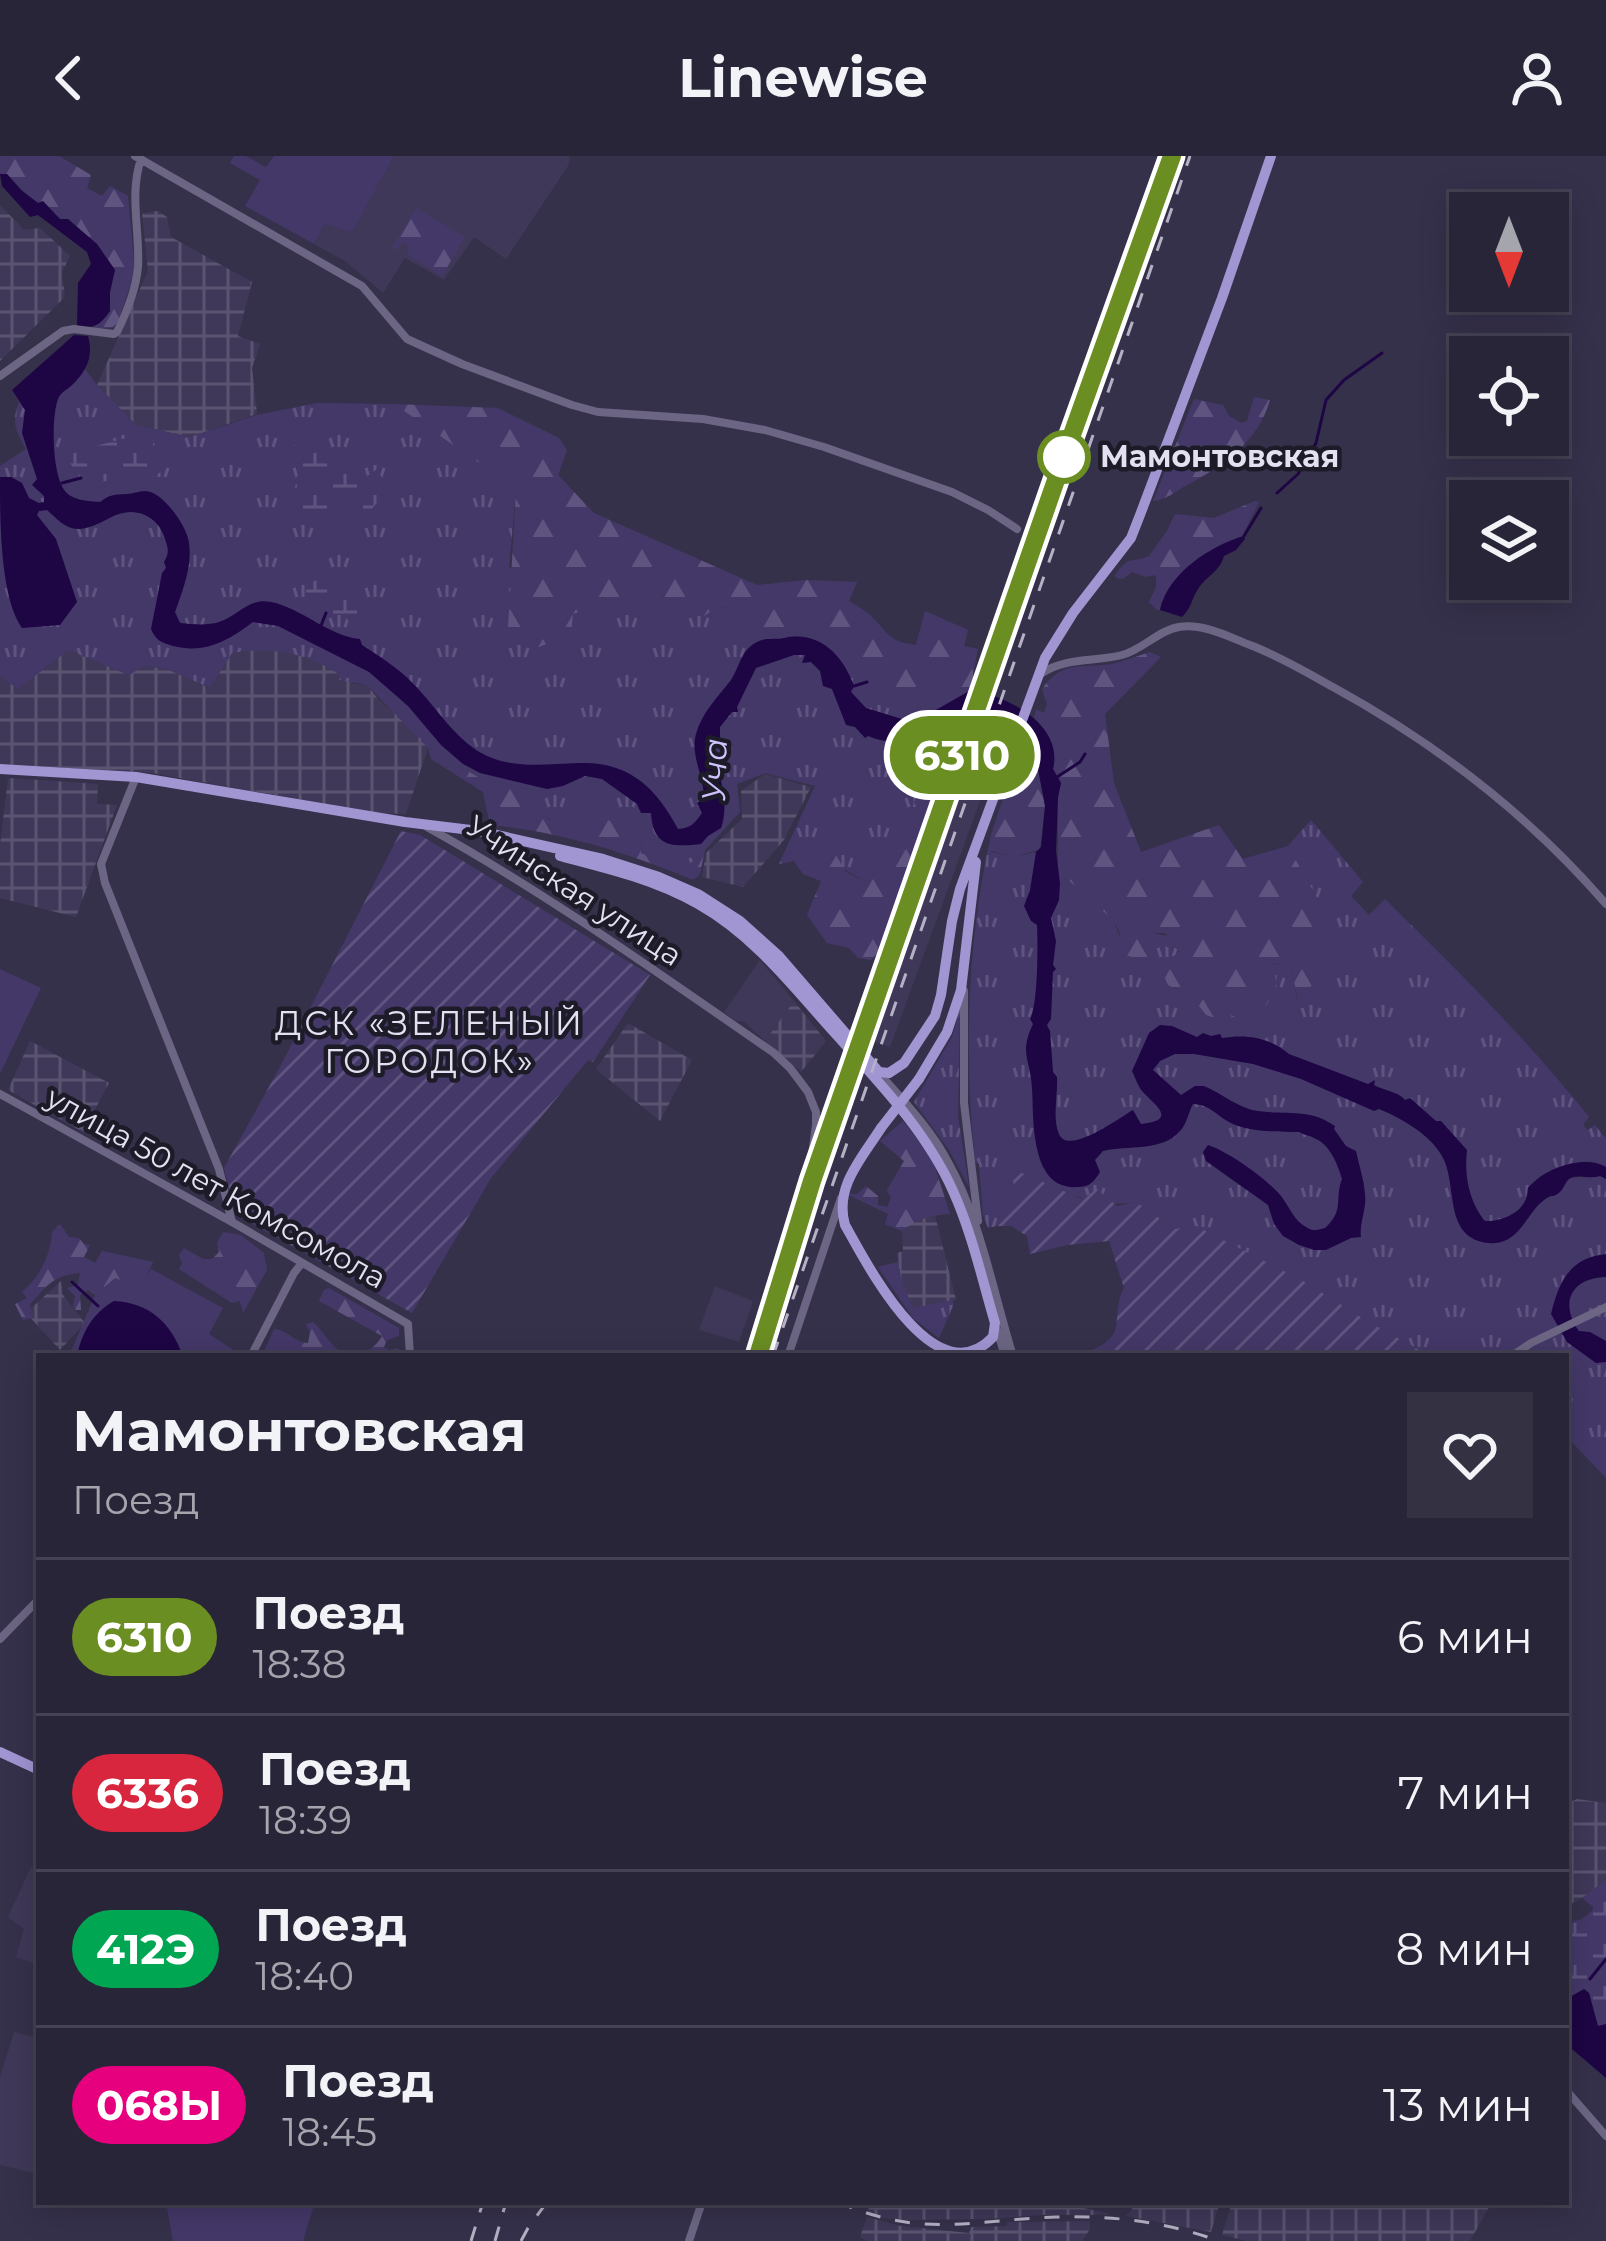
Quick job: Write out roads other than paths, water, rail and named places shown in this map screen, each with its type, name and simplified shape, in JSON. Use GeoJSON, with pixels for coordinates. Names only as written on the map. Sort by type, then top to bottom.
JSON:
{"type":"FeatureCollection","features":[{"type":"Feature","properties":{"kind":"main road"},"geometry":{"type":"LineString","coordinates":[[422,824],[603,859],[698,894],[740,921],[779,956],[879,1072],[889,1073],[904,1063],[934,1016],[956,905],[1036,679],[1056,638],[1131,538],[1271,156]]}},
{"type":"Feature","properties":{"kind":"main road","name":"Учинская улица"},"geometry":{"type":"LineString","coordinates":[[0,770],[136,777],[422,824]]}},
{"type":"Feature","properties":{"kind":"main road"},"geometry":{"type":"LineString","coordinates":[[954,1353],[899,1315],[842,1218],[842,1193],[881,1128],[919,1079],[957,1006],[983,830]]}},
{"type":"Feature","properties":{"kind":"main road"},"geometry":{"type":"LineString","coordinates":[[490,836],[655,884],[717,916],[768,957],[870,1072],[940,1165],[965,1222],[995,1323],[993,1337],[967,1353]]}},
{"type":"Feature","properties":{"kind":"main road"},"geometry":{"type":"LineString","coordinates":[[0,1752],[36,1769]]}},
{"type":"Feature","properties":{"kind":"street"},"geometry":{"type":"LineString","coordinates":[[0,376],[63,331],[117,332],[136,282],[138,158],[362,286],[407,339],[462,364],[598,412],[703,419],[824,447],[952,492],[1017,529]]}},
{"type":"Feature","properties":{"kind":"street"},"geometry":{"type":"LineString","coordinates":[[1045,658],[1063,661],[1130,653],[1182,627],[1211,631],[1276,655],[1418,738],[1521,817],[1606,904]]}},
{"type":"Feature","properties":{"kind":"street"},"geometry":{"type":"LineString","coordinates":[[1056,638],[1063,661]]}},
{"type":"Feature","properties":{"kind":"street"},"geometry":{"type":"LineString","coordinates":[[1036,679],[1063,661]]}},
{"type":"Feature","properties":{"kind":"street"},"geometry":{"type":"LineString","coordinates":[[136,777],[101,864],[105,883],[219,1168],[232,1222]]}},
{"type":"Feature","properties":{"kind":"street","name":"Учинская улица"},"geometry":{"type":"LineString","coordinates":[[422,824],[656,970],[790,1067],[808,1092],[817,1119],[812,1155],[749,1353]]}},
{"type":"Feature","properties":{"kind":"street"},"geometry":{"type":"LineString","coordinates":[[484,860],[490,836]]}},
{"type":"Feature","properties":{"kind":"street"},"geometry":{"type":"LineString","coordinates":[[964,973],[964,1103],[984,1258]]}},
{"type":"Feature","properties":{"kind":"street"},"geometry":{"type":"LineString","coordinates":[[879,1072],[948,1161],[973,1220],[1008,1353]]}},
{"type":"Feature","properties":{"kind":"street","name":"улица 50 лет Комсомола"},"geometry":{"type":"LineString","coordinates":[[0,1094],[408,1324],[410,1353]]}},
{"type":"Feature","properties":{"kind":"street"},"geometry":{"type":"LineString","coordinates":[[789,1353],[842,1193]]}},
{"type":"Feature","properties":{"kind":"street"},"geometry":{"type":"LineString","coordinates":[[826,1242],[841,1235],[854,1241]]}},
{"type":"Feature","properties":{"kind":"street"},"geometry":{"type":"LineString","coordinates":[[253,1353],[302,1263]]}},
{"type":"Feature","properties":{"kind":"street"},"geometry":{"type":"LineString","coordinates":[[1517,1353],[1606,1307]]}},
{"type":"Feature","properties":{"kind":"street"},"geometry":{"type":"LineString","coordinates":[[995,1323],[1008,1353]]}},
{"type":"Feature","properties":{"kind":"street"},"geometry":{"type":"LineString","coordinates":[[0,1639],[36,1602]]}},
{"type":"Feature","properties":{"kind":"street"},"geometry":{"type":"LineString","coordinates":[[1569,2093],[1606,2136]]}},
{"type":"Feature","properties":{"kind":"street"},"geometry":{"type":"LineString","coordinates":[[689,2241],[701,2205]]}},
{"type":"Feature","properties":{"kind":"water"},"geometry":{"type":"Polygon","coordinates":[[[0,174],[7,174],[38,203],[43,201],[60,219],[68,219],[97,244],[115,270],[110,311],[100,323],[77,326],[78,283],[91,264],[87,252],[38,215],[30,217],[2,186],[0,174]]]}},
{"type":"Feature","properties":{"kind":"water","name":"Уча"},"geometry":{"type":"Polygon","coordinates":[[[74,335],[88,336],[90,351],[85,370],[60,395],[56,408],[57,473],[72,497],[100,502],[115,495],[152,492],[171,509],[186,532],[190,557],[175,612],[180,623],[219,622],[263,601],[282,605],[337,633],[360,639],[414,684],[459,736],[487,756],[521,764],[613,767],[640,780],[678,829],[686,827],[702,813],[697,803],[704,798],[695,742],[702,719],[752,645],[797,636],[819,641],[836,655],[854,686],[851,692],[866,708],[920,719],[971,690],[1030,715],[1050,739],[1053,769],[1061,783],[1056,851],[1059,900],[1051,918],[1056,969],[1047,1025],[1057,1077],[1056,1121],[1064,1140],[1083,1138],[1133,1110],[1141,1124],[1159,1119],[1160,1111],[1132,1071],[1149,1033],[1160,1025],[1197,1037],[1203,1033],[1265,1040],[1289,1054],[1368,1084],[1375,1080],[1374,1085],[1410,1098],[1441,1121],[1467,1150],[1469,1188],[1485,1221],[1514,1213],[1529,1187],[1558,1167],[1598,1164],[1606,1167],[1606,1179],[1571,1178],[1561,1191],[1537,1206],[1508,1240],[1474,1239],[1458,1222],[1444,1160],[1416,1129],[1301,1079],[1253,1064],[1194,1054],[1175,1054],[1153,1070],[1181,1095],[1204,1086],[1251,1110],[1307,1114],[1335,1126],[1346,1146],[1356,1151],[1365,1200],[1361,1237],[1314,1250],[1283,1236],[1268,1205],[1206,1161],[1203,1152],[1208,1145],[1247,1166],[1281,1196],[1298,1221],[1315,1230],[1325,1228],[1337,1210],[1342,1179],[1329,1151],[1299,1132],[1245,1128],[1199,1105],[1193,1104],[1173,1138],[1103,1151],[1095,1160],[1100,1172],[1088,1185],[1062,1185],[1050,1177],[1037,1150],[1026,1049],[1033,1024],[1037,925],[1024,906],[1041,847],[1045,806],[1032,737],[995,718],[957,716],[936,733],[910,740],[865,738],[846,725],[832,689],[823,686],[820,671],[811,662],[802,663],[805,655],[756,668],[738,712],[732,712],[720,727],[720,743],[714,742],[724,796],[721,828],[701,844],[673,845],[660,839],[651,813],[641,813],[637,804],[602,779],[585,776],[547,789],[480,773],[463,764],[369,672],[278,626],[253,622],[206,647],[173,646],[159,640],[151,629],[168,550],[159,526],[145,515],[127,512],[75,529],[47,510],[39,511],[37,515],[56,539],[77,602],[60,625],[22,628],[5,578],[0,477],[22,483],[29,498],[39,503],[44,496],[32,485],[37,479],[22,433],[25,410],[12,390],[74,335]]]}},
{"type":"Feature","properties":{"kind":"water"},"geometry":{"type":"Polygon","coordinates":[[[1244,536],[1201,584],[1182,617],[1160,610],[1172,584],[1192,563],[1244,536]]]}},
{"type":"Feature","properties":{"kind":"water"},"geometry":{"type":"Polygon","coordinates":[[[1606,1254],[1606,1277],[1584,1282],[1570,1302],[1579,1331],[1606,1341],[1606,1362],[1596,1363],[1567,1342],[1551,1314],[1574,1266],[1606,1254]]]}},
{"type":"Feature","properties":{"kind":"water"},"geometry":{"type":"Polygon","coordinates":[[[114,1301],[148,1311],[172,1334],[182,1353],[78,1353],[100,1311],[114,1301]]]}},
{"type":"Feature","properties":{"kind":"water"},"geometry":{"type":"Polygon","coordinates":[[[1584,1989],[1598,2026],[1606,2024],[1606,2078],[1569,2047],[1569,1997],[1584,1989]]]}},
{"type":"Feature","properties":{"kind":"waterway"},"geometry":{"type":"LineString","coordinates":[[1277,493],[1298,474],[1316,443],[1326,400],[1344,380],[1382,353]]}},
{"type":"Feature","properties":{"kind":"waterway"},"geometry":{"type":"LineString","coordinates":[[62,483],[81,478]]}},
{"type":"Feature","properties":{"kind":"waterway"},"geometry":{"type":"LineString","coordinates":[[1244,536],[1261,508]]}},
{"type":"Feature","properties":{"kind":"waterway"},"geometry":{"type":"LineString","coordinates":[[320,628],[326,613]]}},
{"type":"Feature","properties":{"kind":"waterway"},"geometry":{"type":"LineString","coordinates":[[854,686],[867,682]]}},
{"type":"Feature","properties":{"kind":"waterway"},"geometry":{"type":"LineString","coordinates":[[1054,779],[1085,754]]}},
{"type":"Feature","properties":{"kind":"waterway"},"geometry":{"type":"LineString","coordinates":[[72,1282],[98,1306]]}},
{"type":"Feature","properties":{"kind":"waterway"},"geometry":{"type":"LineString","coordinates":[[1590,1979],[1606,1959]]}},
{"type":"Feature","properties":{"kind":"railway"},"geometry":{"type":"LineString","coordinates":[[774,1353],[1190,156]]}},
{"type":"Feature","properties":{"kind":"railway"},"geometry":{"type":"LineString","coordinates":[[789,1253],[1146,227]]}},
{"type":"Feature","properties":{"kind":"railway"},"geometry":{"type":"LineString","coordinates":[[471,2241],[482,2205]]}},
{"type":"Feature","properties":{"kind":"railway"},"geometry":{"type":"LineString","coordinates":[[495,2241],[505,2205]]}},
{"type":"Feature","properties":{"kind":"railway"},"geometry":{"type":"LineString","coordinates":[[521,2241],[545,2205]]}},
{"type":"Feature","properties":{"kind":"railway"},"geometry":{"type":"LineString","coordinates":[[846,2205],[921,2224],[1097,2217],[1159,2225],[1219,2241]]}},
{"type":"Feature","properties":{"kind":"train","name":"6310"},"geometry":{"type":"LineString","coordinates":[[759,1353],[812,1181],[1172,156]]}},
{"type":"Feature","properties":{"kind":"place","name":"Мамонтовская"},"geometry":{"type":"Point","coordinates":[1064,457]}},
{"type":"Feature","properties":{"kind":"district","name":"ДСК «ЗЕЛЕНЫЙ ГОРОДОК»"},"geometry":{"type":"Point","coordinates":[430,1042]}}]}
